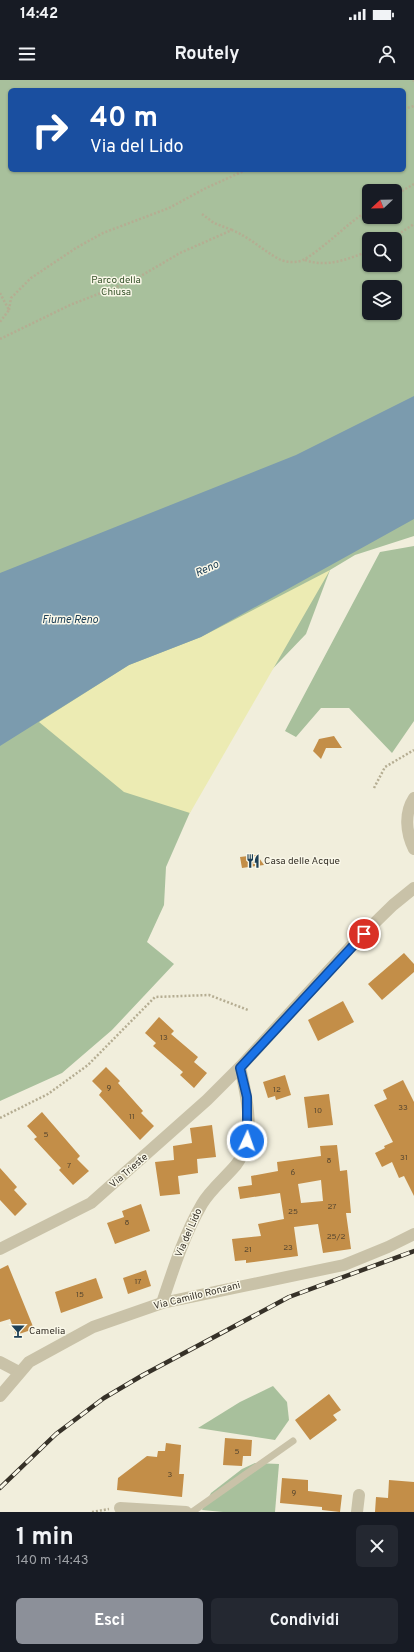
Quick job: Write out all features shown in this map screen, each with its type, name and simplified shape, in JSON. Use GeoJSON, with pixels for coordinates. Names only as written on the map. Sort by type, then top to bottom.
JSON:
{"type":"FeatureCollection","features":[{"type":"Feature","properties":{"kind":"street"},"geometry":{"type":"LineString","coordinates":[[414,798],[408,807],[407,829],[414,849]]}},
{"type":"Feature","properties":{"kind":"street"},"geometry":{"type":"LineString","coordinates":[[240,1068],[354,943],[393,905],[414,888]]}},
{"type":"Feature","properties":{"kind":"street","name":"Via Trieste"},"geometry":{"type":"LineString","coordinates":[[0,1249],[91,1203],[170,1135],[240,1068]]}},
{"type":"Feature","properties":{"kind":"street","name":"Via del Lido"},"geometry":{"type":"LineString","coordinates":[[162,1303],[185,1238],[203,1203],[243,1155],[247,1141],[248,1122],[247,1097],[240,1068]]}},
{"type":"Feature","properties":{"kind":"street","name":"Via Camillo Ronzani"},"geometry":{"type":"LineString","coordinates":[[0,1396],[29,1362],[93,1327],[162,1303],[344,1265],[388,1247],[414,1234]]}},
{"type":"Feature","properties":{"kind":"street"},"geometry":{"type":"LineString","coordinates":[[0,1362],[19,1372]]}},
{"type":"Feature","properties":{"kind":"street"},"geometry":{"type":"LineString","coordinates":[[357,1512],[359,1495]]}},
{"type":"Feature","properties":{"kind":"street"},"geometry":{"type":"LineString","coordinates":[[120,1508],[186,1512]]}},
{"type":"Feature","properties":{"kind":"lane"},"geometry":{"type":"LineString","coordinates":[[192,1512],[293,1441]]}},
{"type":"Feature","properties":{"kind":"path"},"geometry":{"type":"LineString","coordinates":[[0,322],[9,310],[11,298],[31,278],[76,248],[103,233],[169,208],[206,188],[242,172]]}},
{"type":"Feature","properties":{"kind":"path"},"geometry":{"type":"LineString","coordinates":[[402,191],[414,184]]}},
{"type":"Feature","properties":{"kind":"path"},"geometry":{"type":"LineString","coordinates":[[202,214],[214,223],[247,236],[280,260],[288,262],[304,260],[314,264],[329,264],[362,253]]}},
{"type":"Feature","properties":{"kind":"path"},"geometry":{"type":"LineString","coordinates":[[304,260],[362,214]]}},
{"type":"Feature","properties":{"kind":"path"},"geometry":{"type":"LineString","coordinates":[[402,232],[414,224]]}},
{"type":"Feature","properties":{"kind":"path"},"geometry":{"type":"LineString","coordinates":[[0,339],[70,305],[134,280],[180,253],[232,230]]}},
{"type":"Feature","properties":{"kind":"path"},"geometry":{"type":"LineString","coordinates":[[0,293],[9,310]]}},
{"type":"Feature","properties":{"kind":"path"},"geometry":{"type":"LineString","coordinates":[[374,788],[385,767],[414,750]]}},
{"type":"Feature","properties":{"kind":"path"},"geometry":{"type":"LineString","coordinates":[[0,1118],[48,1094],[88,1065],[155,997],[209,995],[248,1010]]}},
{"type":"Feature","properties":{"kind":"path"},"geometry":{"type":"LineString","coordinates":[[92,1512],[120,1508]]}},
{"type":"Feature","properties":{"kind":"green space","name":"Parco della Chiusa"},"geometry":{"type":"Polygon","coordinates":[[[0,80],[414,80],[414,536],[355,555],[330,570],[306,634],[236,707],[166,867],[164,905],[147,942],[174,964],[112,1030],[62,1073],[0,1101],[0,80]]]}},
{"type":"Feature","properties":{"kind":"green space"},"geometry":{"type":"Polygon","coordinates":[[[414,546],[414,721],[392,753],[349,708],[321,708],[296,737],[285,731],[380,552],[414,546]]]}},
{"type":"Feature","properties":{"kind":"green space"},"geometry":{"type":"Polygon","coordinates":[[[273,1386],[287,1402],[289,1420],[275,1440],[198,1428],[240,1402],[273,1386]]]}},
{"type":"Feature","properties":{"kind":"green space"},"geometry":{"type":"Polygon","coordinates":[[[255,1463],[279,1464],[275,1512],[223,1512],[202,1510],[211,1493],[242,1469],[255,1463]]]}},
{"type":"Feature","properties":{"kind":"sand"},"geometry":{"type":"Polygon","coordinates":[[[330,570],[190,813],[124,792],[39,722],[129,665],[201,637],[330,570]]]}},
{"type":"Feature","properties":{"kind":"water","name":"Fiume Reno"},"geometry":{"type":"Polygon","coordinates":[[[414,396],[414,519],[201,637],[129,665],[0,746],[0,573],[296,455],[414,396]]]}},
{"type":"Feature","properties":{"kind":"building"},"geometry":{"type":"Polygon","coordinates":[[[334,736],[342,748],[326,748],[321,759],[313,751],[319,739],[334,736]]]}},
{"type":"Feature","properties":{"kind":"building","name":"Casa delle Acque"},"geometry":{"type":"Polygon","coordinates":[[[257,855],[264,865],[242,868],[240,857],[257,855]]]}},
{"type":"Feature","properties":{"kind":"building"},"geometry":{"type":"Polygon","coordinates":[[[404,953],[414,964],[414,972],[382,1000],[368,984],[404,953]]]}},
{"type":"Feature","properties":{"kind":"building"},"geometry":{"type":"Polygon","coordinates":[[[343,1001],[354,1022],[318,1041],[308,1020],[343,1001]]]}},
{"type":"Feature","properties":{"kind":"building"},"geometry":{"type":"Polygon","coordinates":[[[159,1017],[174,1031],[171,1034],[198,1057],[194,1062],[207,1073],[194,1088],[180,1075],[183,1072],[153,1046],[156,1043],[145,1033],[159,1017]]]}},
{"type":"Feature","properties":{"kind":"building"},"geometry":{"type":"Polygon","coordinates":[[[106,1067],[120,1081],[118,1083],[143,1111],[141,1113],[154,1126],[140,1140],[99,1095],[102,1091],[92,1081],[106,1067]]]}},
{"type":"Feature","properties":{"kind":"building"},"geometry":{"type":"Polygon","coordinates":[[[285,1075],[291,1095],[276,1100],[275,1096],[268,1098],[263,1082],[285,1075]]]}},
{"type":"Feature","properties":{"kind":"building"},"geometry":{"type":"Polygon","coordinates":[[[403,1080],[414,1102],[414,1196],[404,1176],[399,1178],[392,1162],[382,1167],[375,1153],[385,1148],[384,1146],[393,1142],[374,1105],[387,1099],[383,1090],[403,1080]]]}},
{"type":"Feature","properties":{"kind":"building"},"geometry":{"type":"Polygon","coordinates":[[[329,1094],[333,1125],[308,1128],[304,1097],[329,1094]]]}},
{"type":"Feature","properties":{"kind":"building"},"geometry":{"type":"Polygon","coordinates":[[[42,1112],[80,1156],[77,1159],[89,1171],[73,1185],[59,1170],[61,1168],[34,1139],[37,1137],[27,1126],[42,1112]]]}},
{"type":"Feature","properties":{"kind":"building"},"geometry":{"type":"Polygon","coordinates":[[[212,1125],[216,1157],[197,1159],[198,1173],[178,1176],[180,1194],[160,1196],[155,1162],[174,1160],[173,1146],[192,1143],[190,1128],[212,1125]]]}},
{"type":"Feature","properties":{"kind":"building"},"geometry":{"type":"Polygon","coordinates":[[[337,1145],[340,1171],[347,1170],[351,1213],[346,1213],[351,1249],[323,1253],[318,1224],[294,1227],[298,1256],[246,1263],[246,1260],[235,1261],[232,1239],[261,1236],[258,1224],[284,1219],[280,1193],[240,1199],[238,1187],[252,1185],[251,1176],[278,1171],[277,1162],[321,1156],[320,1146],[337,1145]],[[321,1180],[298,1184],[301,1203],[323,1201],[321,1180]]]}},
{"type":"Feature","properties":{"kind":"building"},"geometry":{"type":"Polygon","coordinates":[[[0,1168],[17,1187],[14,1190],[27,1204],[15,1216],[0,1200],[0,1168]]]}},
{"type":"Feature","properties":{"kind":"building"},"geometry":{"type":"Polygon","coordinates":[[[141,1204],[150,1231],[115,1244],[107,1223],[124,1217],[122,1211],[141,1204]]]}},
{"type":"Feature","properties":{"kind":"building"},"geometry":{"type":"Polygon","coordinates":[[[8,1265],[34,1329],[16,1335],[10,1319],[0,1322],[0,1269],[8,1265]]]}},
{"type":"Feature","properties":{"kind":"building"},"geometry":{"type":"Polygon","coordinates":[[[146,1270],[151,1286],[128,1294],[123,1278],[146,1270]]]}},
{"type":"Feature","properties":{"kind":"building"},"geometry":{"type":"Polygon","coordinates":[[[96,1278],[103,1298],[61,1313],[55,1292],[96,1278]]]}},
{"type":"Feature","properties":{"kind":"building"},"geometry":{"type":"Polygon","coordinates":[[[329,1394],[341,1410],[333,1415],[337,1420],[310,1440],[295,1420],[329,1394]]]}},
{"type":"Feature","properties":{"kind":"building"},"geometry":{"type":"Polygon","coordinates":[[[225,1438],[252,1440],[251,1456],[243,1456],[242,1466],[223,1465],[225,1438]]]}},
{"type":"Feature","properties":{"kind":"building"},"geometry":{"type":"Polygon","coordinates":[[[166,1443],[181,1445],[179,1474],[184,1474],[182,1497],[117,1490],[118,1478],[147,1456],[157,1457],[158,1451],[165,1451],[166,1443]]]}},
{"type":"Feature","properties":{"kind":"building"},"geometry":{"type":"Polygon","coordinates":[[[282,1478],[308,1480],[308,1491],[342,1495],[340,1512],[322,1510],[322,1507],[280,1503],[282,1478]]]}},
{"type":"Feature","properties":{"kind":"building"},"geometry":{"type":"Polygon","coordinates":[[[389,1480],[414,1482],[414,1512],[375,1512],[376,1497],[388,1498],[389,1480]]]}},
{"type":"Feature","properties":{"kind":"railway"},"geometry":{"type":"LineString","coordinates":[[0,1488],[56,1434],[104,1398],[143,1375],[289,1297],[414,1251]]}},
{"type":"Feature","properties":{"kind":"place","name":"Casa delle Acque"},"geometry":{"type":"Point","coordinates":[253,861]}},
{"type":"Feature","properties":{"kind":"place","name":"Camelia"},"geometry":{"type":"Point","coordinates":[18,1331]}},
{"type":"Feature","properties":{"kind":"route"},"geometry":{"type":"LineString","coordinates":[[247,1141],[247,1097],[240,1068],[354,943],[364,934]]}},
{"type":"Feature","properties":{"kind":"water label","name":"Reno"},"geometry":{"type":"Point","coordinates":[207,569]}}]}
